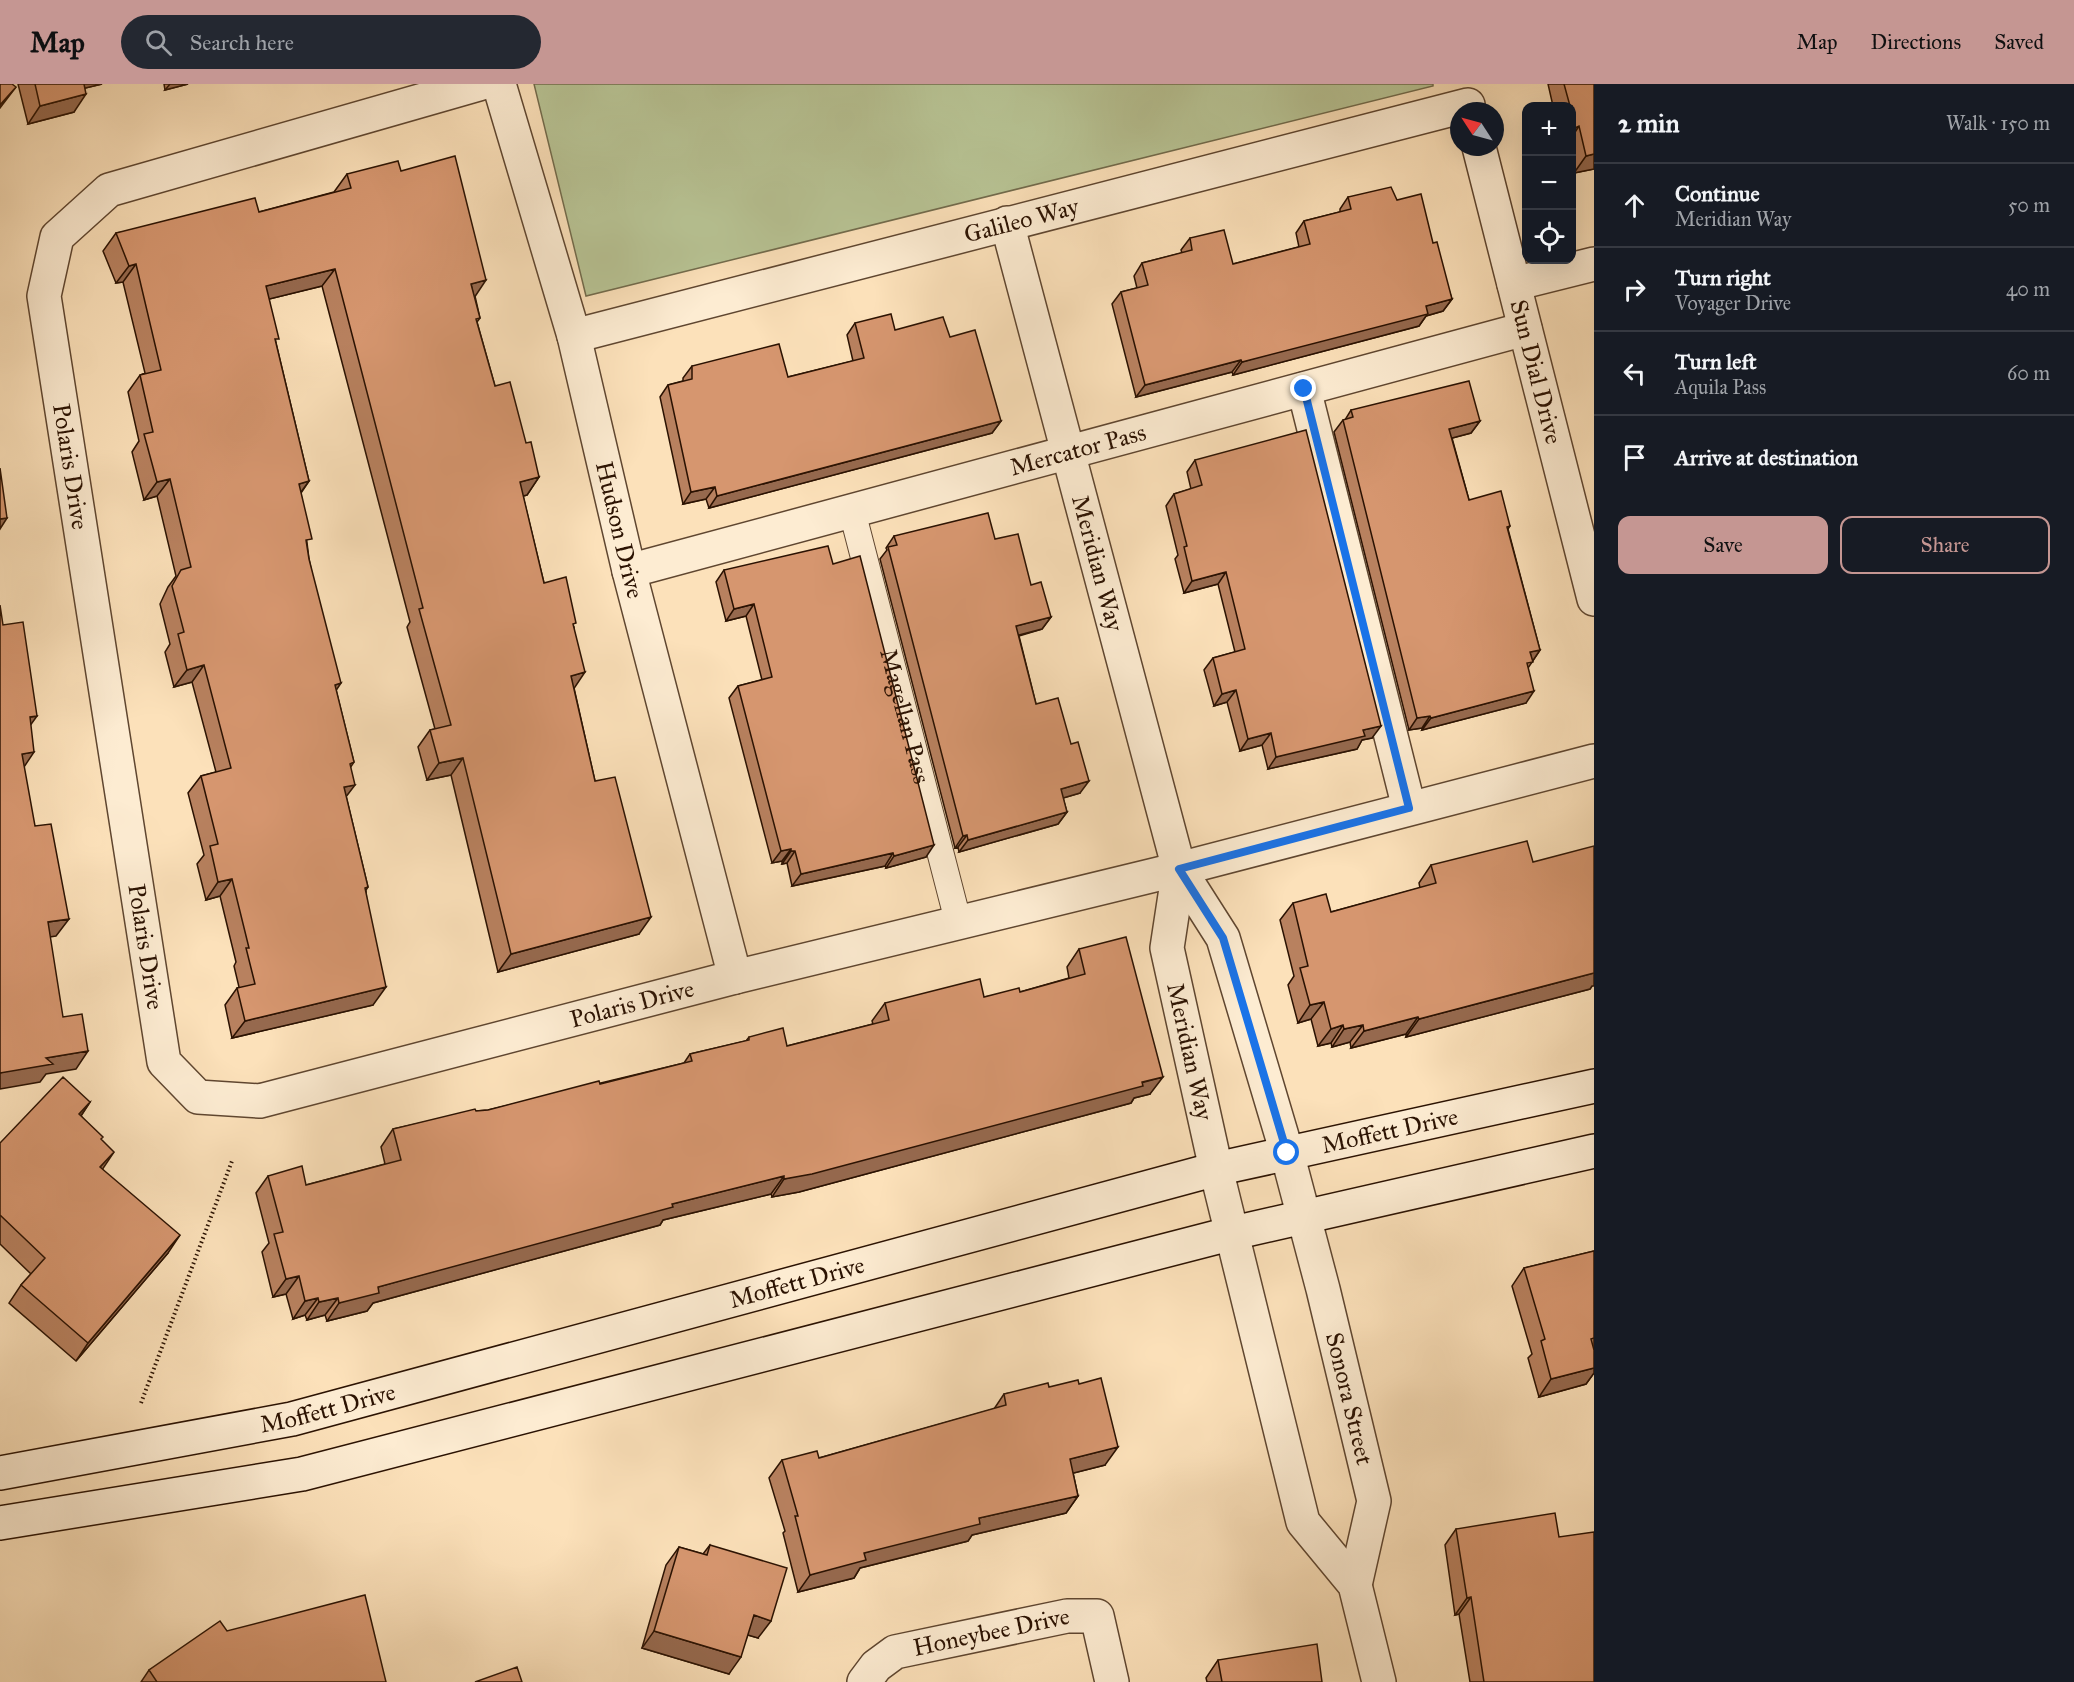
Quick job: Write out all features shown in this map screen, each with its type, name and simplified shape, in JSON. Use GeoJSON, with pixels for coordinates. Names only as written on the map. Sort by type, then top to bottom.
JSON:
{"type":"FeatureCollection","features":[{"type":"Feature","properties":{"kind":"street","name":"Polaris Drive"},"geometry":{"type":"LineString","coordinates":[[479,84],[109,190],[57,237],[44,296],[164,1062],[198,1097],[260,1101],[735,977],[1179,869],[1594,761]]}},
{"type":"Feature","properties":{"kind":"street","name":"Hudson Drive"},"geometry":{"type":"LineString","coordinates":[[499,84],[574,336],[629,571],[735,977]]}},
{"type":"Feature","properties":{"kind":"street","name":"Galileo Way"},"geometry":{"type":"LineString","coordinates":[[574,336],[1466,100]]}},
{"type":"Feature","properties":{"kind":"street","name":"Sun Dial Drive"},"geometry":{"type":"LineString","coordinates":[[1481,156],[1594,599]]}},
{"type":"Feature","properties":{"kind":"street","name":"Meridian Way"},"geometry":{"type":"LineString","coordinates":[[1007,223],[1179,869],[1223,938],[1287,1153],[1303,1215]]}},
{"type":"Feature","properties":{"kind":"street"},"geometry":{"type":"LineString","coordinates":[[1514,284],[1594,264]]}},
{"type":"Feature","properties":{"kind":"street","name":"Mercator Pass"},"geometry":{"type":"LineString","coordinates":[[629,571],[1526,329]]}},
{"type":"Feature","properties":{"kind":"street"},"geometry":{"type":"LineString","coordinates":[[1304,389],[1409,808]]}},
{"type":"Feature","properties":{"kind":"street","name":"Meridian Way"},"geometry":{"type":"LineString","coordinates":[[1179,869],[1167,948],[1216,1169],[1233,1233]]}},
{"type":"Feature","properties":{"kind":"street","name":"Moffett Drive"},"geometry":{"type":"LineString","coordinates":[[0,1473],[292,1419],[1216,1169],[1594,1086]]}},
{"type":"Feature","properties":{"kind":"street"},"geometry":{"type":"LineString","coordinates":[[0,1523],[302,1474],[1303,1215],[1594,1150]]}},
{"type":"Feature","properties":{"kind":"street","name":"Sonora Street"},"geometry":{"type":"LineString","coordinates":[[1303,1215],[1374,1501],[1355,1585]]}},
{"type":"Feature","properties":{"kind":"street","name":"Sonora Street"},"geometry":{"type":"LineString","coordinates":[[1233,1233],[1303,1522],[1355,1585],[1379,1682]]}},
{"type":"Feature","properties":{"kind":"street","name":"Honeybee Drive"},"geometry":{"type":"LineString","coordinates":[[864,1682],[876,1666],[895,1652],[1067,1616],[1096,1616],[1112,1682]]}},
{"type":"Feature","properties":{"kind":"lane","name":"Magellan Pass"},"geometry":{"type":"LineString","coordinates":[[852,511],[958,921]]}},
{"type":"Feature","properties":{"kind":"path"},"geometry":{"type":"LineString","coordinates":[[141,1403],[232,1161]]}},
{"type":"Feature","properties":{"kind":"green space"},"geometry":{"type":"Polygon","coordinates":[[[534,84],[1433,84],[1433,86],[586,296],[534,84]]]}},
{"type":"Feature","properties":{"kind":"building"},"geometry":{"type":"Polygon","coordinates":[[[0,84],[12,84],[16,87],[0,105],[0,84]]]}},
{"type":"Feature","properties":{"kind":"building"},"geometry":{"type":"Polygon","coordinates":[[[35,84],[84,84],[86,94],[40,106],[35,84]]]}},
{"type":"Feature","properties":{"kind":"building"},"geometry":{"type":"Polygon","coordinates":[[[1564,84],[1594,84],[1594,154],[1586,156],[1579,126],[1576,128],[1576,102],[1569,102],[1564,84]]]}},
{"type":"Feature","properties":{"kind":"building"},"geometry":{"type":"Polygon","coordinates":[[[455,156],[486,280],[471,284],[480,318],[476,319],[495,386],[510,382],[526,443],[531,442],[539,477],[520,482],[544,583],[566,577],[576,623],[573,624],[585,672],[571,676],[595,781],[615,777],[651,917],[511,954],[463,758],[439,763],[430,730],[451,725],[419,609],[423,608],[335,269],[266,286],[279,339],[275,339],[309,481],[299,484],[312,539],[306,540],[341,683],[335,685],[354,762],[350,764],[355,785],[344,787],[368,887],[365,888],[386,987],[245,1021],[237,988],[255,984],[246,948],[249,948],[232,879],[218,882],[210,846],[218,844],[201,776],[231,768],[204,665],[187,670],[178,634],[184,632],[172,586],[181,570],[191,567],[170,479],[157,482],[144,434],[153,432],[140,375],[161,370],[136,264],[129,266],[116,233],[255,198],[259,212],[351,188],[347,174],[398,161],[401,171],[455,156]]]}},
{"type":"Feature","properties":{"kind":"building"},"geometry":{"type":"Polygon","coordinates":[[[1391,187],[1397,200],[1421,194],[1433,243],[1437,242],[1452,299],[1426,306],[1428,314],[1145,385],[1121,292],[1148,285],[1142,263],[1192,250],[1190,238],[1224,230],[1233,264],[1310,244],[1304,221],[1351,209],[1348,197],[1391,187]]]}},
{"type":"Feature","properties":{"kind":"building"},"geometry":{"type":"Polygon","coordinates":[[[891,314],[895,330],[943,317],[950,337],[975,330],[1001,421],[717,496],[715,487],[691,492],[668,385],[692,379],[692,366],[779,344],[788,377],[864,358],[855,323],[891,314]]]}},
{"type":"Feature","properties":{"kind":"building"},"geometry":{"type":"Polygon","coordinates":[[[1469,381],[1480,421],[1449,429],[1469,500],[1501,491],[1510,526],[1507,527],[1540,650],[1530,652],[1533,662],[1527,663],[1534,691],[1431,718],[1430,716],[1417,718],[1343,420],[1353,417],[1351,410],[1469,381]]]}},
{"type":"Feature","properties":{"kind":"building"},"geometry":{"type":"Polygon","coordinates":[[[1306,430],[1381,726],[1363,730],[1365,736],[1276,757],[1271,733],[1248,739],[1236,690],[1222,694],[1213,658],[1245,649],[1226,572],[1192,581],[1184,547],[1187,546],[1174,494],[1202,485],[1195,460],[1306,430]]]}},
{"type":"Feature","properties":{"kind":"building"},"geometry":{"type":"Polygon","coordinates":[[[0,468],[7,518],[0,519],[0,468]]]}},
{"type":"Feature","properties":{"kind":"building"},"geometry":{"type":"Polygon","coordinates":[[[988,513],[995,539],[1018,534],[1031,585],[1041,582],[1051,617],[1016,626],[1036,704],[1058,698],[1071,744],[1078,742],[1089,781],[1061,789],[1067,812],[968,840],[967,835],[963,836],[888,547],[897,545],[894,536],[988,513]]]}},
{"type":"Feature","properties":{"kind":"building"},"geometry":{"type":"Polygon","coordinates":[[[828,546],[833,564],[860,556],[934,845],[894,856],[893,853],[801,874],[795,851],[791,849],[781,851],[738,686],[772,677],[754,604],[734,609],[724,570],[828,546]]]}},
{"type":"Feature","properties":{"kind":"building"},"geometry":{"type":"Polygon","coordinates":[[[0,605],[3,625],[23,622],[37,716],[30,717],[34,752],[22,754],[35,826],[51,824],[69,919],[48,922],[63,1017],[82,1014],[88,1051],[46,1058],[53,1064],[0,1073],[0,605]]]}},
{"type":"Feature","properties":{"kind":"building"},"geometry":{"type":"Polygon","coordinates":[[[1527,841],[1533,862],[1594,846],[1594,973],[1419,1019],[1418,1017],[1364,1031],[1363,1025],[1344,1029],[1343,1025],[1331,1029],[1324,1002],[1310,1005],[1300,968],[1308,966],[1293,903],[1326,894],[1331,912],[1436,883],[1431,865],[1527,841]]]}},
{"type":"Feature","properties":{"kind":"building"},"geometry":{"type":"Polygon","coordinates":[[[1126,937],[1163,1077],[1142,1082],[1143,1086],[812,1174],[784,1179],[784,1176],[672,1204],[673,1207],[378,1287],[379,1293],[339,1303],[338,1298],[319,1302],[318,1298],[305,1301],[299,1276],[286,1279],[274,1234],[283,1232],[268,1176],[302,1166],[306,1185],[401,1160],[393,1129],[475,1109],[476,1111],[488,1110],[599,1081],[600,1084],[692,1061],[690,1054],[749,1040],[749,1037],[783,1028],[787,1046],[889,1020],[885,1003],[980,979],[984,997],[1019,988],[1020,992],[1085,974],[1079,949],[1126,937]]]}},
{"type":"Feature","properties":{"kind":"building"},"geometry":{"type":"Polygon","coordinates":[[[63,1077],[90,1102],[79,1114],[103,1137],[101,1139],[114,1152],[100,1167],[180,1235],[88,1343],[21,1285],[45,1258],[0,1215],[0,1143],[63,1077]]]}},
{"type":"Feature","properties":{"kind":"building"},"geometry":{"type":"Polygon","coordinates":[[[1594,1251],[1594,1338],[1591,1339],[1594,1350],[1594,1368],[1551,1379],[1541,1341],[1545,1339],[1524,1268],[1594,1251]]]}},
{"type":"Feature","properties":{"kind":"building"},"geometry":{"type":"Polygon","coordinates":[[[1101,1378],[1118,1447],[1070,1459],[1078,1496],[979,1518],[980,1524],[864,1553],[866,1560],[810,1575],[795,1516],[798,1516],[782,1460],[817,1451],[819,1458],[1006,1405],[1004,1394],[1048,1383],[1049,1387],[1078,1380],[1079,1384],[1101,1378]]]}},
{"type":"Feature","properties":{"kind":"building"},"geometry":{"type":"Polygon","coordinates":[[[1555,1513],[1559,1537],[1594,1532],[1594,1682],[1484,1682],[1471,1597],[1467,1598],[1456,1529],[1555,1513]]]}},
{"type":"Feature","properties":{"kind":"building"},"geometry":{"type":"Polygon","coordinates":[[[710,1545],[787,1568],[771,1621],[754,1615],[741,1657],[654,1631],[679,1547],[707,1555],[710,1545]]]}},
{"type":"Feature","properties":{"kind":"building"},"geometry":{"type":"Polygon","coordinates":[[[365,1595],[386,1682],[157,1682],[149,1670],[220,1621],[227,1631],[365,1595]]]}},
{"type":"Feature","properties":{"kind":"building"},"geometry":{"type":"Polygon","coordinates":[[[1317,1644],[1322,1682],[1222,1682],[1218,1660],[1317,1644]]]}},
{"type":"Feature","properties":{"kind":"building"},"geometry":{"type":"Polygon","coordinates":[[[517,1667],[522,1682],[475,1682],[517,1667]]]}},
{"type":"Feature","properties":{"kind":"route"},"geometry":{"type":"LineString","coordinates":[[1287,1153],[1223,938],[1179,869],[1409,808],[1304,389]]}}]}
